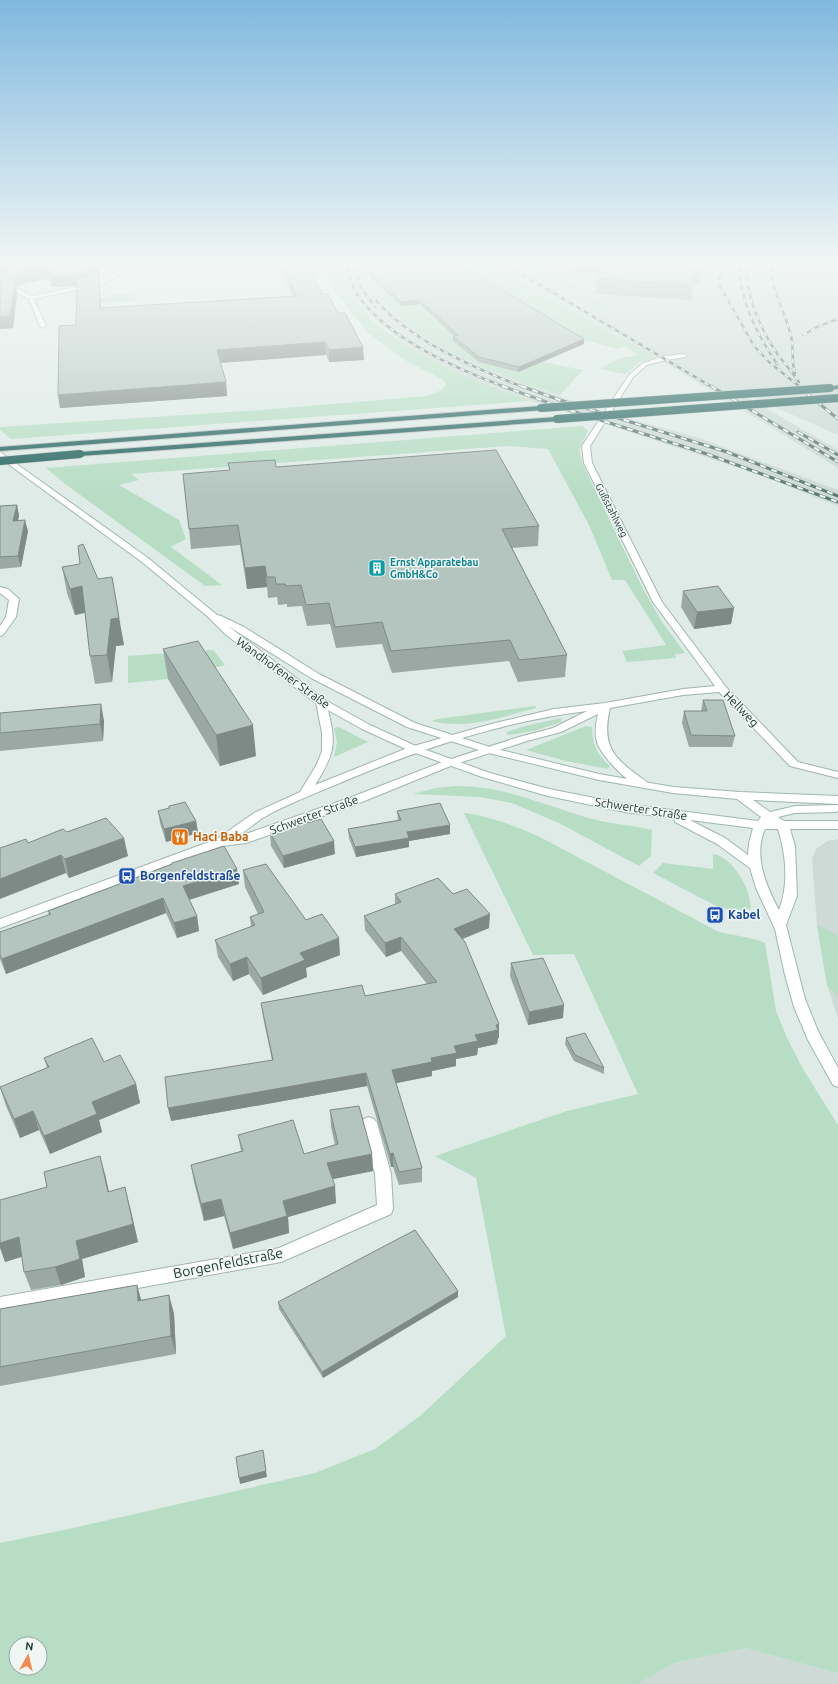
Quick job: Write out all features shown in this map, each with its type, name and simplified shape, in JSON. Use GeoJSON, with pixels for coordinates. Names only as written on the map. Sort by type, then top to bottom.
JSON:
{"type":"FeatureCollection","features":[{"type":"Feature","properties":{"kind":"highway"},"geometry":{"type":"LineString","coordinates":[[0,449],[838,387]]}},
{"type":"Feature","properties":{"kind":"highway"},"geometry":{"type":"LineString","coordinates":[[0,461],[838,398]]}},
{"type":"Feature","properties":{"kind":"street","name":"Gußstahlweg"},"geometry":{"type":"LineString","coordinates":[[684,356],[665,358],[645,364],[631,376],[586,446],[588,463],[658,602],[722,689]]}},
{"type":"Feature","properties":{"kind":"street","name":"Wandhofener Straße"},"geometry":{"type":"LineString","coordinates":[[0,454],[145,560],[210,614],[228,632],[252,652],[320,702],[366,727],[414,749],[450,763]]}},
{"type":"Feature","properties":{"kind":"street"},"geometry":{"type":"LineString","coordinates":[[0,590],[5,591],[14,599],[11,617],[0,633]]}},
{"type":"Feature","properties":{"kind":"street","name":"Wandhofener Straße"},"geometry":{"type":"LineString","coordinates":[[210,614],[241,629],[315,676],[382,711],[411,725],[451,738]]}},
{"type":"Feature","properties":{"kind":"street","name":"Hellweg"},"geometry":{"type":"LineString","coordinates":[[451,738],[554,712],[605,706],[683,692],[722,689],[794,764],[838,775]]}},
{"type":"Feature","properties":{"kind":"street","name":"Schwerter Straße"},"geometry":{"type":"LineString","coordinates":[[304,794],[322,764],[328,745],[325,718],[320,702]]}},
{"type":"Feature","properties":{"kind":"street","name":"Hellweg"},"geometry":{"type":"LineString","coordinates":[[489,750],[557,730],[605,706]]}},
{"type":"Feature","properties":{"kind":"street"},"geometry":{"type":"LineString","coordinates":[[605,706],[601,734],[602,743],[611,758],[644,785]]}},
{"type":"Feature","properties":{"kind":"street","name":"Schwerter Straße"},"geometry":{"type":"LineString","coordinates":[[0,924],[221,842],[258,816],[304,794],[414,749],[451,738],[489,750],[553,766],[673,790],[740,796],[838,800]]}},
{"type":"Feature","properties":{"kind":"street","name":"Schwerter Straße"},"geometry":{"type":"LineString","coordinates":[[221,842],[242,840],[278,828],[353,801],[450,763],[489,750]]}},
{"type":"Feature","properties":{"kind":"street","name":"Schwerter Straße"},"geometry":{"type":"LineString","coordinates":[[450,763],[486,776],[548,792],[625,808],[669,814],[765,820],[783,826],[838,825]]}},
{"type":"Feature","properties":{"kind":"street"},"geometry":{"type":"LineString","coordinates":[[740,796],[765,820]]}},
{"type":"Feature","properties":{"kind":"street"},"geometry":{"type":"LineString","coordinates":[[838,808],[812,808],[783,811],[765,820],[754,842],[757,867],[766,895],[780,925],[786,954],[803,1013],[826,1061],[838,1081]]}},
{"type":"Feature","properties":{"kind":"street"},"geometry":{"type":"LineString","coordinates":[[669,814],[705,831],[757,867]]}},
{"type":"Feature","properties":{"kind":"street"},"geometry":{"type":"LineString","coordinates":[[780,925],[791,896],[789,846],[783,826]]}},
{"type":"Feature","properties":{"kind":"street","name":"Borgenfeldstraße"},"geometry":{"type":"LineString","coordinates":[[0,1305],[281,1255],[385,1209],[383,1174],[369,1123]]}},
{"type":"Feature","properties":{"kind":"shaded area"},"geometry":{"type":"Polygon","coordinates":[[[401,342],[433,342],[475,364],[498,374],[599,410],[592,420],[530,401],[475,380],[426,358],[401,342]]]}},
{"type":"Feature","properties":{"kind":"shaded area"},"geometry":{"type":"Polygon","coordinates":[[[627,342],[838,342],[838,435],[730,387],[838,450],[838,468],[662,361],[675,359],[670,355],[656,357],[627,342]]]}},
{"type":"Feature","properties":{"kind":"shaded area"},"geometry":{"type":"Polygon","coordinates":[[[612,414],[696,437],[838,490],[838,506],[760,475],[605,424],[612,414]]]}},
{"type":"Feature","properties":{"kind":"shaded area"},"geometry":{"type":"Polygon","coordinates":[[[838,839],[838,1019],[827,985],[817,925],[812,859],[816,849],[828,841],[838,839]]]}},
{"type":"Feature","properties":{"kind":"shaded area"},"geometry":{"type":"Polygon","coordinates":[[[745,1648],[838,1673],[838,1684],[638,1684],[674,1663],[745,1648]]]}},
{"type":"Feature","properties":{"kind":"green space"},"geometry":{"type":"Polygon","coordinates":[[[380,342],[401,342],[446,367],[530,401],[11,439],[0,430],[0,427],[260,410],[427,396],[442,390],[446,384],[442,379],[408,362],[380,342]]]}},
{"type":"Feature","properties":{"kind":"green space"},"geometry":{"type":"Polygon","coordinates":[[[435,342],[587,342],[544,362],[583,370],[560,395],[475,364],[435,342]]]}},
{"type":"Feature","properties":{"kind":"green space"},"geometry":{"type":"Polygon","coordinates":[[[590,342],[627,342],[656,357],[640,362],[625,374],[599,369],[620,358],[638,355],[624,346],[618,349],[590,342]]]}},
{"type":"Feature","properties":{"kind":"green space"},"geometry":{"type":"Polygon","coordinates":[[[582,426],[588,431],[579,450],[584,467],[642,587],[662,622],[685,653],[675,654],[676,658],[627,662],[622,651],[666,645],[625,580],[612,580],[589,525],[548,449],[508,446],[131,474],[139,480],[119,485],[179,520],[186,539],[171,547],[222,585],[205,586],[64,483],[46,468],[582,426]]]}},
{"type":"Feature","properties":{"kind":"green space"},"geometry":{"type":"Polygon","coordinates":[[[213,650],[225,665],[168,679],[128,683],[128,656],[213,650]]]}},
{"type":"Feature","properties":{"kind":"green space"},"geometry":{"type":"Polygon","coordinates":[[[535,706],[536,708],[510,715],[471,723],[458,724],[432,721],[438,719],[535,706]]]}},
{"type":"Feature","properties":{"kind":"green space"},"geometry":{"type":"Polygon","coordinates":[[[561,718],[561,722],[537,730],[510,735],[507,734],[507,732],[525,726],[561,718]]]}},
{"type":"Feature","properties":{"kind":"green space"},"geometry":{"type":"Polygon","coordinates":[[[586,726],[592,727],[594,744],[602,758],[610,766],[608,769],[566,761],[526,750],[586,726]]]}},
{"type":"Feature","properties":{"kind":"green space"},"geometry":{"type":"Polygon","coordinates":[[[339,727],[368,742],[334,757],[337,742],[334,728],[339,727]]]}},
{"type":"Feature","properties":{"kind":"green space"},"geometry":{"type":"Polygon","coordinates":[[[455,786],[506,792],[597,820],[652,830],[651,856],[639,866],[561,824],[512,803],[480,797],[413,794],[436,788],[455,786]]]}},
{"type":"Feature","properties":{"kind":"green space"},"geometry":{"type":"Polygon","coordinates":[[[464,813],[493,819],[538,836],[717,931],[765,943],[776,1011],[787,1038],[803,1069],[838,1125],[838,1673],[745,1648],[674,1663],[638,1684],[0,1684],[0,1543],[315,1473],[375,1449],[420,1416],[506,1336],[476,1178],[435,1156],[567,1111],[638,1094],[574,954],[533,955],[464,813]]]}},
{"type":"Feature","properties":{"kind":"green space"},"geometry":{"type":"Polygon","coordinates":[[[713,854],[723,858],[733,866],[744,882],[751,909],[731,910],[718,907],[653,873],[663,863],[713,869],[713,854]]]}},
{"type":"Feature","properties":{"kind":"green space"},"geometry":{"type":"Polygon","coordinates":[[[817,925],[838,935],[838,997],[827,985],[817,925]]]}},
{"type":"Feature","properties":{"kind":"building"},"geometry":{"type":"Polygon","coordinates":[[[59,342],[360,342],[363,347],[329,350],[325,342],[217,350],[226,382],[58,395],[59,342]]]}},
{"type":"Feature","properties":{"kind":"building"},"geometry":{"type":"Polygon","coordinates":[[[460,342],[578,342],[519,367],[479,357],[460,342]]]}},
{"type":"Feature","properties":{"kind":"building","name":"Ernst Apparatebau GmbH&Co"},"geometry":{"type":"Polygon","coordinates":[[[496,450],[539,526],[502,529],[567,655],[519,660],[510,640],[391,651],[382,622],[335,627],[329,603],[306,605],[301,585],[286,586],[285,584],[276,584],[275,577],[267,577],[265,566],[245,568],[238,525],[189,529],[183,474],[230,470],[228,463],[275,460],[276,467],[496,450]]]}},
{"type":"Feature","properties":{"kind":"building"},"geometry":{"type":"Polygon","coordinates":[[[17,505],[13,521],[25,520],[18,556],[0,557],[0,506],[17,505]]]}},
{"type":"Feature","properties":{"kind":"building"},"geometry":{"type":"Polygon","coordinates":[[[83,544],[98,579],[112,577],[119,618],[111,619],[107,655],[90,656],[82,586],[70,589],[62,567],[80,564],[78,546],[83,544]]]}},
{"type":"Feature","properties":{"kind":"building"},"geometry":{"type":"Polygon","coordinates":[[[718,586],[734,608],[697,612],[683,591],[718,586]]]}},
{"type":"Feature","properties":{"kind":"building"},"geometry":{"type":"Polygon","coordinates":[[[198,641],[253,725],[216,735],[163,649],[198,641]]]}},
{"type":"Feature","properties":{"kind":"building"},"geometry":{"type":"Polygon","coordinates":[[[703,700],[723,700],[735,736],[691,735],[684,711],[707,711],[703,700]]]}},
{"type":"Feature","properties":{"kind":"building"},"geometry":{"type":"Polygon","coordinates":[[[101,704],[100,724],[0,733],[0,713],[101,704]]]}},
{"type":"Feature","properties":{"kind":"building"},"geometry":{"type":"Polygon","coordinates":[[[185,802],[196,821],[164,829],[158,811],[169,808],[169,806],[185,802]]]}},
{"type":"Feature","properties":{"kind":"building"},"geometry":{"type":"Polygon","coordinates":[[[440,803],[450,825],[407,832],[409,838],[355,847],[348,829],[401,820],[397,811],[440,803]]]}},
{"type":"Feature","properties":{"kind":"building"},"geometry":{"type":"Polygon","coordinates":[[[106,818],[124,838],[65,859],[61,855],[0,879],[0,848],[26,839],[28,843],[63,829],[67,832],[106,818]]]}},
{"type":"Feature","properties":{"kind":"building"},"geometry":{"type":"Polygon","coordinates":[[[321,819],[334,841],[283,856],[270,833],[321,819]]]}},
{"type":"Feature","properties":{"kind":"building"},"geometry":{"type":"Polygon","coordinates":[[[224,846],[237,869],[183,886],[197,916],[174,923],[163,898],[2,959],[0,955],[0,932],[51,914],[48,911],[172,863],[224,846]]]}},
{"type":"Feature","properties":{"kind":"building"},"geometry":{"type":"Polygon","coordinates":[[[266,864],[306,920],[322,914],[339,938],[300,953],[305,960],[261,978],[247,957],[230,964],[215,940],[255,925],[250,917],[264,912],[243,870],[266,864]]]}},
{"type":"Feature","properties":{"kind":"building"},"geometry":{"type":"Polygon","coordinates":[[[438,878],[453,894],[467,889],[490,914],[454,929],[465,942],[499,1024],[496,1025],[498,1030],[475,1035],[478,1041],[454,1046],[457,1053],[431,1058],[432,1062],[392,1070],[422,1168],[399,1172],[393,1153],[390,1154],[366,1073],[168,1108],[165,1077],[273,1060],[261,1003],[362,985],[365,996],[437,982],[401,937],[385,943],[364,916],[401,902],[395,894],[438,878]]]}},
{"type":"Feature","properties":{"kind":"building"},"geometry":{"type":"Polygon","coordinates":[[[543,958],[564,1005],[529,1012],[511,963],[543,958]]]}},
{"type":"Feature","properties":{"kind":"building"},"geometry":{"type":"Polygon","coordinates":[[[585,1033],[604,1068],[575,1055],[566,1038],[585,1033]]]}},
{"type":"Feature","properties":{"kind":"building"},"geometry":{"type":"Polygon","coordinates":[[[92,1038],[104,1062],[120,1055],[136,1084],[92,1102],[97,1114],[44,1136],[33,1111],[14,1119],[0,1087],[49,1067],[44,1058],[92,1038]]]}},
{"type":"Feature","properties":{"kind":"building"},"geometry":{"type":"Polygon","coordinates":[[[359,1106],[372,1154],[327,1163],[335,1186],[283,1201],[287,1216],[230,1233],[221,1199],[201,1204],[191,1165],[243,1151],[238,1135],[293,1120],[304,1154],[338,1144],[330,1110],[359,1106]]]}},
{"type":"Feature","properties":{"kind":"building"},"geometry":{"type":"Polygon","coordinates":[[[100,1156],[108,1192],[125,1187],[133,1224],[76,1241],[80,1259],[55,1267],[24,1272],[19,1237],[0,1243],[0,1200],[47,1187],[44,1172],[100,1156]]]}},
{"type":"Feature","properties":{"kind":"building"},"geometry":{"type":"Polygon","coordinates":[[[415,1230],[458,1291],[322,1372],[278,1302],[415,1230]]]}},
{"type":"Feature","properties":{"kind":"building"},"geometry":{"type":"Polygon","coordinates":[[[137,1285],[138,1301],[169,1295],[171,1336],[0,1367],[0,1309],[137,1285]]]}},
{"type":"Feature","properties":{"kind":"building"},"geometry":{"type":"Polygon","coordinates":[[[263,1450],[266,1471],[239,1478],[236,1457],[263,1450]]]}},
{"type":"Feature","properties":{"kind":"railway"},"geometry":{"type":"LineString","coordinates":[[409,342],[446,362],[505,387]]}},
{"type":"Feature","properties":{"kind":"railway"},"geometry":{"type":"LineString","coordinates":[[426,342],[442,351],[484,371],[523,387]]}},
{"type":"Feature","properties":{"kind":"railway"},"geometry":{"type":"LineString","coordinates":[[635,342],[712,387]]}},
{"type":"Feature","properties":{"kind":"railway"},"geometry":{"type":"LineString","coordinates":[[751,342],[769,362],[800,387]]}},
{"type":"Feature","properties":{"kind":"railway"},"geometry":{"type":"LineString","coordinates":[[763,342],[777,364]]}},
{"type":"Feature","properties":{"kind":"railway"},"geometry":{"type":"LineString","coordinates":[[770,342],[799,382]]}},
{"type":"Feature","properties":{"kind":"railway"},"geometry":{"type":"LineString","coordinates":[[792,342],[795,373]]}},
{"type":"Feature","properties":{"kind":"railway"},"geometry":{"type":"LineString","coordinates":[[502,386],[569,410],[707,454],[838,502]]}},
{"type":"Feature","properties":{"kind":"railway"},"geometry":{"type":"LineString","coordinates":[[521,386],[560,400],[727,452],[838,496]]}},
{"type":"Feature","properties":{"kind":"railway"},"geometry":{"type":"LineString","coordinates":[[711,386],[838,462]]}},
{"type":"Feature","properties":{"kind":"railway"},"geometry":{"type":"LineString","coordinates":[[798,386],[838,419]]}},
{"type":"Feature","properties":{"kind":"railway"},"geometry":{"type":"LineString","coordinates":[[798,432],[838,455]]}},
{"type":"Feature","properties":{"kind":"place","name":"Ernst Apparatebau GmbH&Co"},"geometry":{"type":"Point","coordinates":[377,568]}},
{"type":"Feature","properties":{"kind":"place","name":"Haci Baba"},"geometry":{"type":"Point","coordinates":[180,837]}},
{"type":"Feature","properties":{"kind":"place","name":"Borgenfeldstraße"},"geometry":{"type":"Point","coordinates":[127,876]}},
{"type":"Feature","properties":{"kind":"place","name":"Kabel"},"geometry":{"type":"Point","coordinates":[715,915]}}]}
